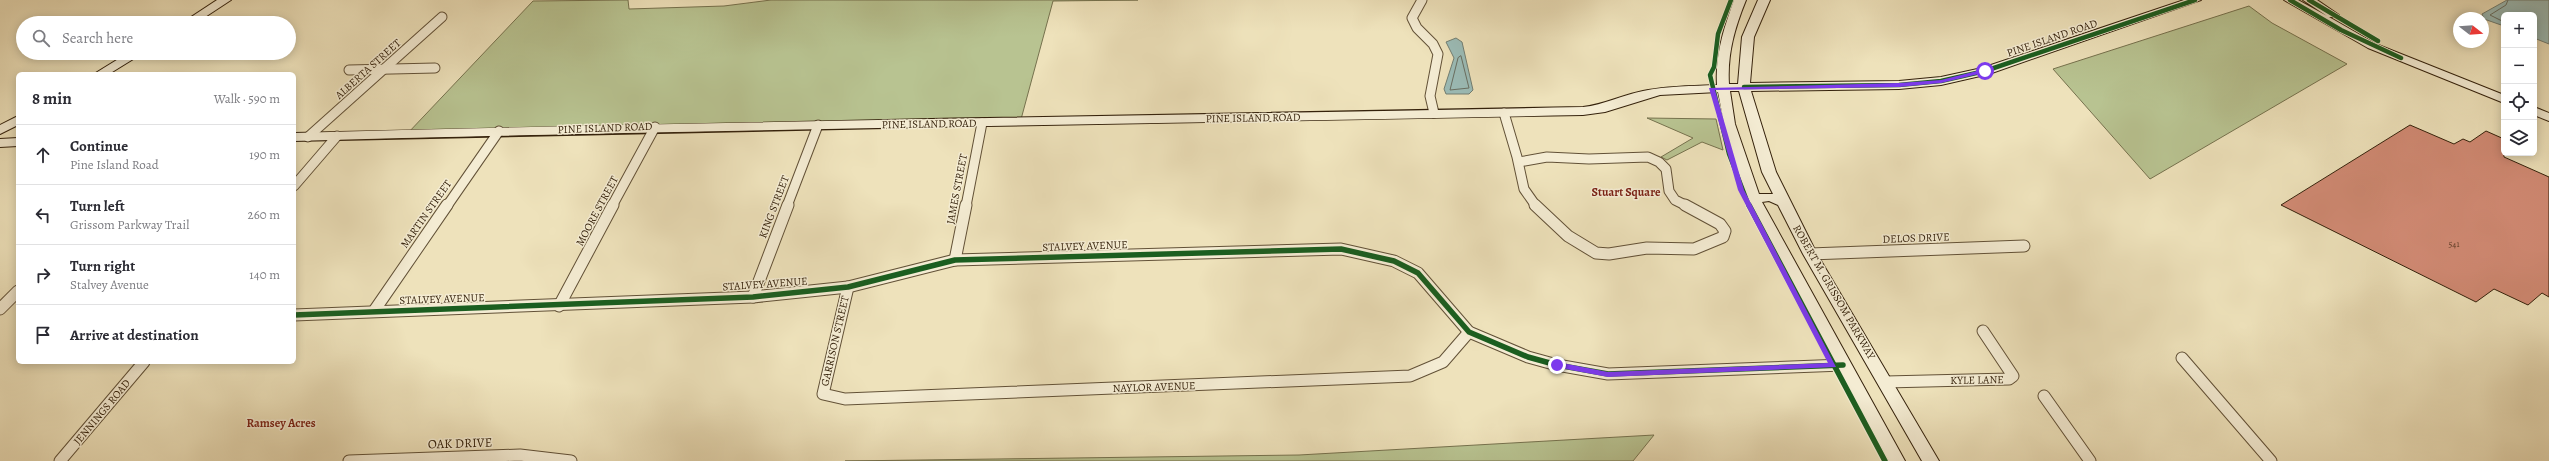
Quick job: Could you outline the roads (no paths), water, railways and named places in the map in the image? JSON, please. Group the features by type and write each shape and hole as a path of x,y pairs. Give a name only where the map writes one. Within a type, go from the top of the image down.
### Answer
{"street":[{"path":"199,16 224,0"},
{"path":"1422,0 1412,18 1415,26 1437,49 1438,54 1430,96 1434,114"},
{"path":"1740,0 1730,22 1724,44 1722,88 1736,154 1754,198 1896,461"},
{"name":"ROBERT M. GRISSOM PARKWAY","path":"1764,0 1748,37 1744,87 1756,133 1770,172 1810,254 1931,461"},
{"name":"PINE ISLAND ROAD","path":"296,137 655,127 982,123 1504,113 1600,109 1641,95 1660,91 1744,87 1899,85 1941,81 1985,71 2196,0"},
{"path":"2290,0 2372,46 2501,98"},
{"path":"2309,0 2372,38 2501,91"},
{"name":"ALBERTA STREET","path":"308,137 442,17"},
{"path":"104,72 125,60"},
{"path":"349,70 435,68"},
{"path":"2537,105 2549,110"},
{"path":"2537,112 2549,117"},
{"path":"1504,113 1519,162 1525,192 1535,206 1584,248 1596,253 1614,254 1654,248 1688,251 1708,246 1723,237 1725,231 1720,224 1675,200 1669,191 1666,169 1659,162 1648,157 1589,159 1547,157 1519,162"},
{"path":"0,130 16,121"},
{"name":"JAMES STREET","path":"955,260 982,123"},
{"name":"KING STREET","path":"753,297 818,125"},
{"name":"MOORE STREET","path":"560,306 655,127"},
{"name":"MARTIN STREET","path":"374,311 499,131"},
{"path":"296,184 337,136"},
{"path":"0,143 16,142"},
{"path":"1754,198 1770,197 1784,202"},
{"name":"DELOS DRIVE","path":"1810,254 2024,246"},
{"name":"STALVEY AVENUE","path":"296,315 374,311 560,306 753,297 848,287 955,260 1341,249 1394,261 1418,273 1469,332 1528,357 1608,374 1843,365"},
{"name":"GARRISON STREET","path":"823,394 848,287"},
{"path":"0,309 16,293"},
{"name":"KYLE LANE","path":"1886,382 2009,379 2013,376 1983,331"},
{"name":"NAYLOR AVENUE","path":"823,394 845,399 1410,376 1443,362 1469,332"},
{"path":"2182,358 2271,461"},
{"name":"JENNINGS ROAD","path":"60,461 142,364"},
{"path":"2044,396 2090,461"},
{"name":"OAK DRIVE","path":"349,461 520,455 571,461"}],"water":[{"path":"2507,0 2549,0 2549,44 2537,39 2537,12 2501,12 2501,25 2489,21 2489,12 2486,12"},
{"path":"1456,38 1462,42 1473,90 1469,94 1446,94 1444,89 1454,58 1446,42"}],"district":[{"name":"Stuart Square","path":"1626,192"},
{"name":"Ramsey Acres","path":"281,423"}]}
